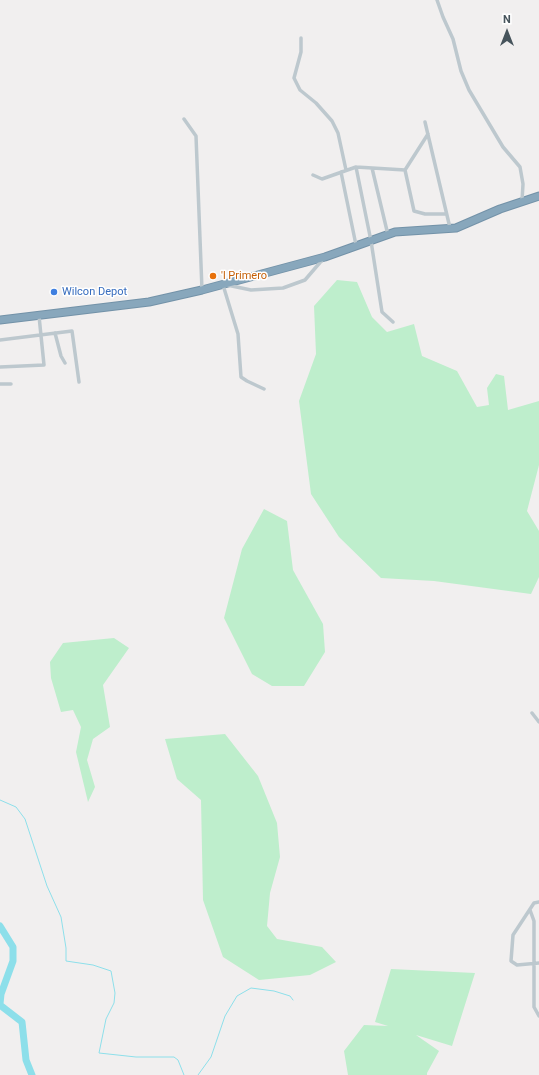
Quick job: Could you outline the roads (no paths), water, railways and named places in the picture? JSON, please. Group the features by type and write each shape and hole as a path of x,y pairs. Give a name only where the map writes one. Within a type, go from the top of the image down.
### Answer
{"highway":[{"path":"0,320 149,302 224,285 325,257 388,234 413,230 456,228 522,201 539,196"}],"street":[{"path":"438,0 443,17 453,39 461,71 469,90 503,147 520,167 523,184 522,201"},
{"path":"301,38 301,52 294,78 300,90 316,103 332,121 338,133 346,170"},
{"path":"184,119 196,136 202,290"},
{"path":"425,122 450,229"},
{"path":"428,134 405,170 414,211 425,214 446,214"},
{"path":"356,167 372,241 382,312 393,322"},
{"path":"313,175 322,179 356,167 405,170"},
{"path":"372,168 388,234"},
{"path":"341,172 357,246"},
{"path":"264,389 246,381 242,377 238,334 224,285 251,290 283,288 305,280 325,257"},
{"path":"0,367 44,365 39,316"},
{"path":"0,340 72,331 79,382"},
{"path":"55,333 61,356 65,363"},
{"path":"0,384 11,384"},
{"path":"532,714 539,722"},
{"path":"539,902 534,903 513,935 511,961 517,965 539,963"},
{"path":"530,910 534,921 534,1007 539,1016"}],"waterway":[{"path":"0,800 16,807 25,819 47,886 61,917 66,948 66,961 93,965 111,971 115,993 114,1003 106,1019 99,1053 136,1057 174,1057 178,1060 184,1075"},
{"path":"0,926 13,947 13,961 1,994 0,1004"},
{"path":"198,1075 211,1057 225,1016 237,996 251,988 274,991 290,996 293,1000"},
{"path":"0,1005 22,1022 26,1060 32,1075"}],"place":[{"name":"'l Primero","path":"213,276"},
{"name":"Wilcon Depot","path":"54,292"}]}
